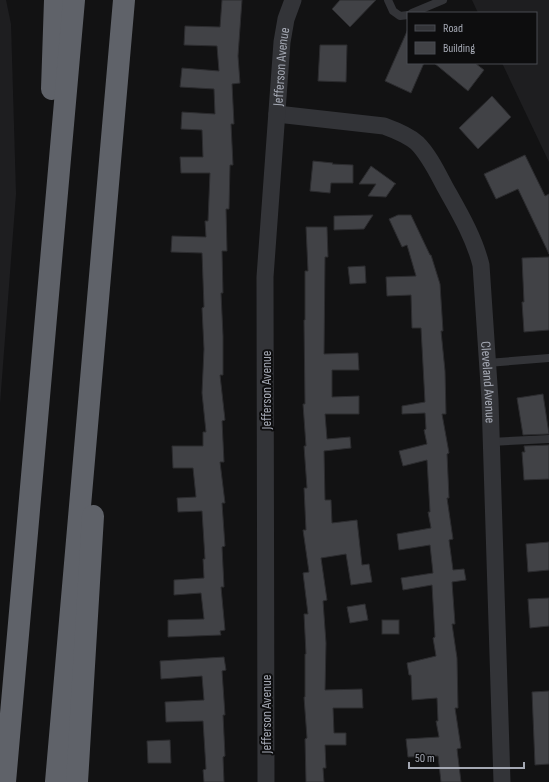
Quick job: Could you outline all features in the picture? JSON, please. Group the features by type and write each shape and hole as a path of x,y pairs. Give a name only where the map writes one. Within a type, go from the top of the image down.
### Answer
{"highway":[{"path":"41,380 38,287 51,101 55,0"},
{"path":"5,782 74,0"},
{"path":"56,782 124,0"},
{"path":"77,782 92,553 102,246"}],"street":[{"name":"Jefferson Avenue","path":"266,782 265,277 278,114 282,42 286,19 293,0"},
{"name":"Cleveland Avenue","path":"278,114 384,126 400,132 416,143 434,166 477,248 481,265 487,363 502,782"}],"lane":[{"path":"388,0 393,11 400,16 407,15"},
{"path":"414,12 443,0"},
{"path":"487,363 549,358"},
{"path":"490,442 549,439"}],"shaded area":[{"path":"0,0 6,0 11,24 16,194 0,404"},
{"path":"472,0 549,0 549,162 502,64 537,64 537,12 478,12"}],"building":[{"path":"222,0 242,0 238,56 240,83 232,84 234,124 231,124 233,165 230,165 229,209 226,209 227,251 222,251 223,293 221,293 223,375 220,375 225,420 222,421 224,462 220,462 225,503 222,503 225,546 222,547 224,587 221,587 225,630 220,631 221,635 168,637 168,620 204,619 201,593 174,595 174,580 204,578 203,559 205,559 202,511 178,512 177,498 196,497 193,468 173,468 172,446 203,446 203,432 206,432 202,393 204,349 202,308 204,307 202,253 171,252 172,236 206,237 205,221 208,221 210,173 181,173 180,157 203,157 202,130 181,129 182,112 215,114 214,89 180,87 182,68 219,71 217,46 184,45 185,26 220,27"},
{"path":"340,0 376,0 350,27 332,9"},
{"path":"407,31 407,64 424,64 411,93 385,81"},
{"path":"320,45 347,45 346,82 318,81"},
{"path":"435,64 476,64 484,70 468,91"},
{"path":"492,96 511,117 478,149 459,128"},
{"path":"525,155 545,196 549,194 549,254 518,189 496,199 484,174"},
{"path":"313,161 353,165 353,183 331,183 330,193 310,191"},
{"path":"371,166 396,184 386,197 368,196 376,184 359,184"},
{"path":"373,215 364,229 334,230 334,216"},
{"path":"398,215 411,215 431,255 440,284 446,414 442,414 449,453 447,454 449,498 447,498 453,539 449,540 453,570 464,569 466,580 452,582 455,624 452,624 457,658 458,708 455,708 461,748 457,749 461,782 441,782 438,756 408,757 406,739 439,737 436,721 438,721 437,698 412,700 411,675 409,675 407,663 436,656 433,638 435,637 432,585 403,590 401,578 433,573 430,545 399,550 397,534 431,528 428,512 430,512 427,460 403,466 399,451 427,444 424,430 426,429 425,413 402,414 402,406 425,402 421,328 412,328 411,295 387,296 386,277 416,276 407,245 402,247 389,219"},
{"path":"306,227 327,227 328,257 325,257 324,354 358,353 359,370 332,370 332,397 359,396 359,414 325,414 327,439 350,437 351,448 324,451 325,500 331,500 332,523 357,520 362,565 369,564 372,582 351,585 346,554 321,558 327,600 323,601 326,643 325,690 362,689 363,708 333,708 334,733 346,733 346,745 325,745 326,768 323,768 324,782 306,782 305,739 307,738 304,697 306,654 304,614 308,614 303,573 309,572 303,530 306,530 304,488 307,488 303,404 305,404 305,271 308,271"},
{"path":"549,257 549,330 524,332 522,258"},
{"path":"365,266 366,283 350,284 348,267"},
{"path":"543,394 549,434 523,435 517,398"},
{"path":"549,445 549,479 524,480 522,452 525,452 524,446"},
{"path":"549,542 549,570 528,572 526,544"},
{"path":"549,598 549,626 530,628 528,599"},
{"path":"365,604 368,620 350,623 347,607"},
{"path":"382,620 399,620 399,634 382,634"},
{"path":"224,657 226,670 222,671 225,715 223,715 225,756 223,757 224,782 204,782 203,770 206,769 203,721 166,722 165,702 204,700 202,676 161,679 160,661"},
{"path":"549,691 549,764 535,765 532,692"},
{"path":"170,740 171,763 148,763 147,741"}]}
